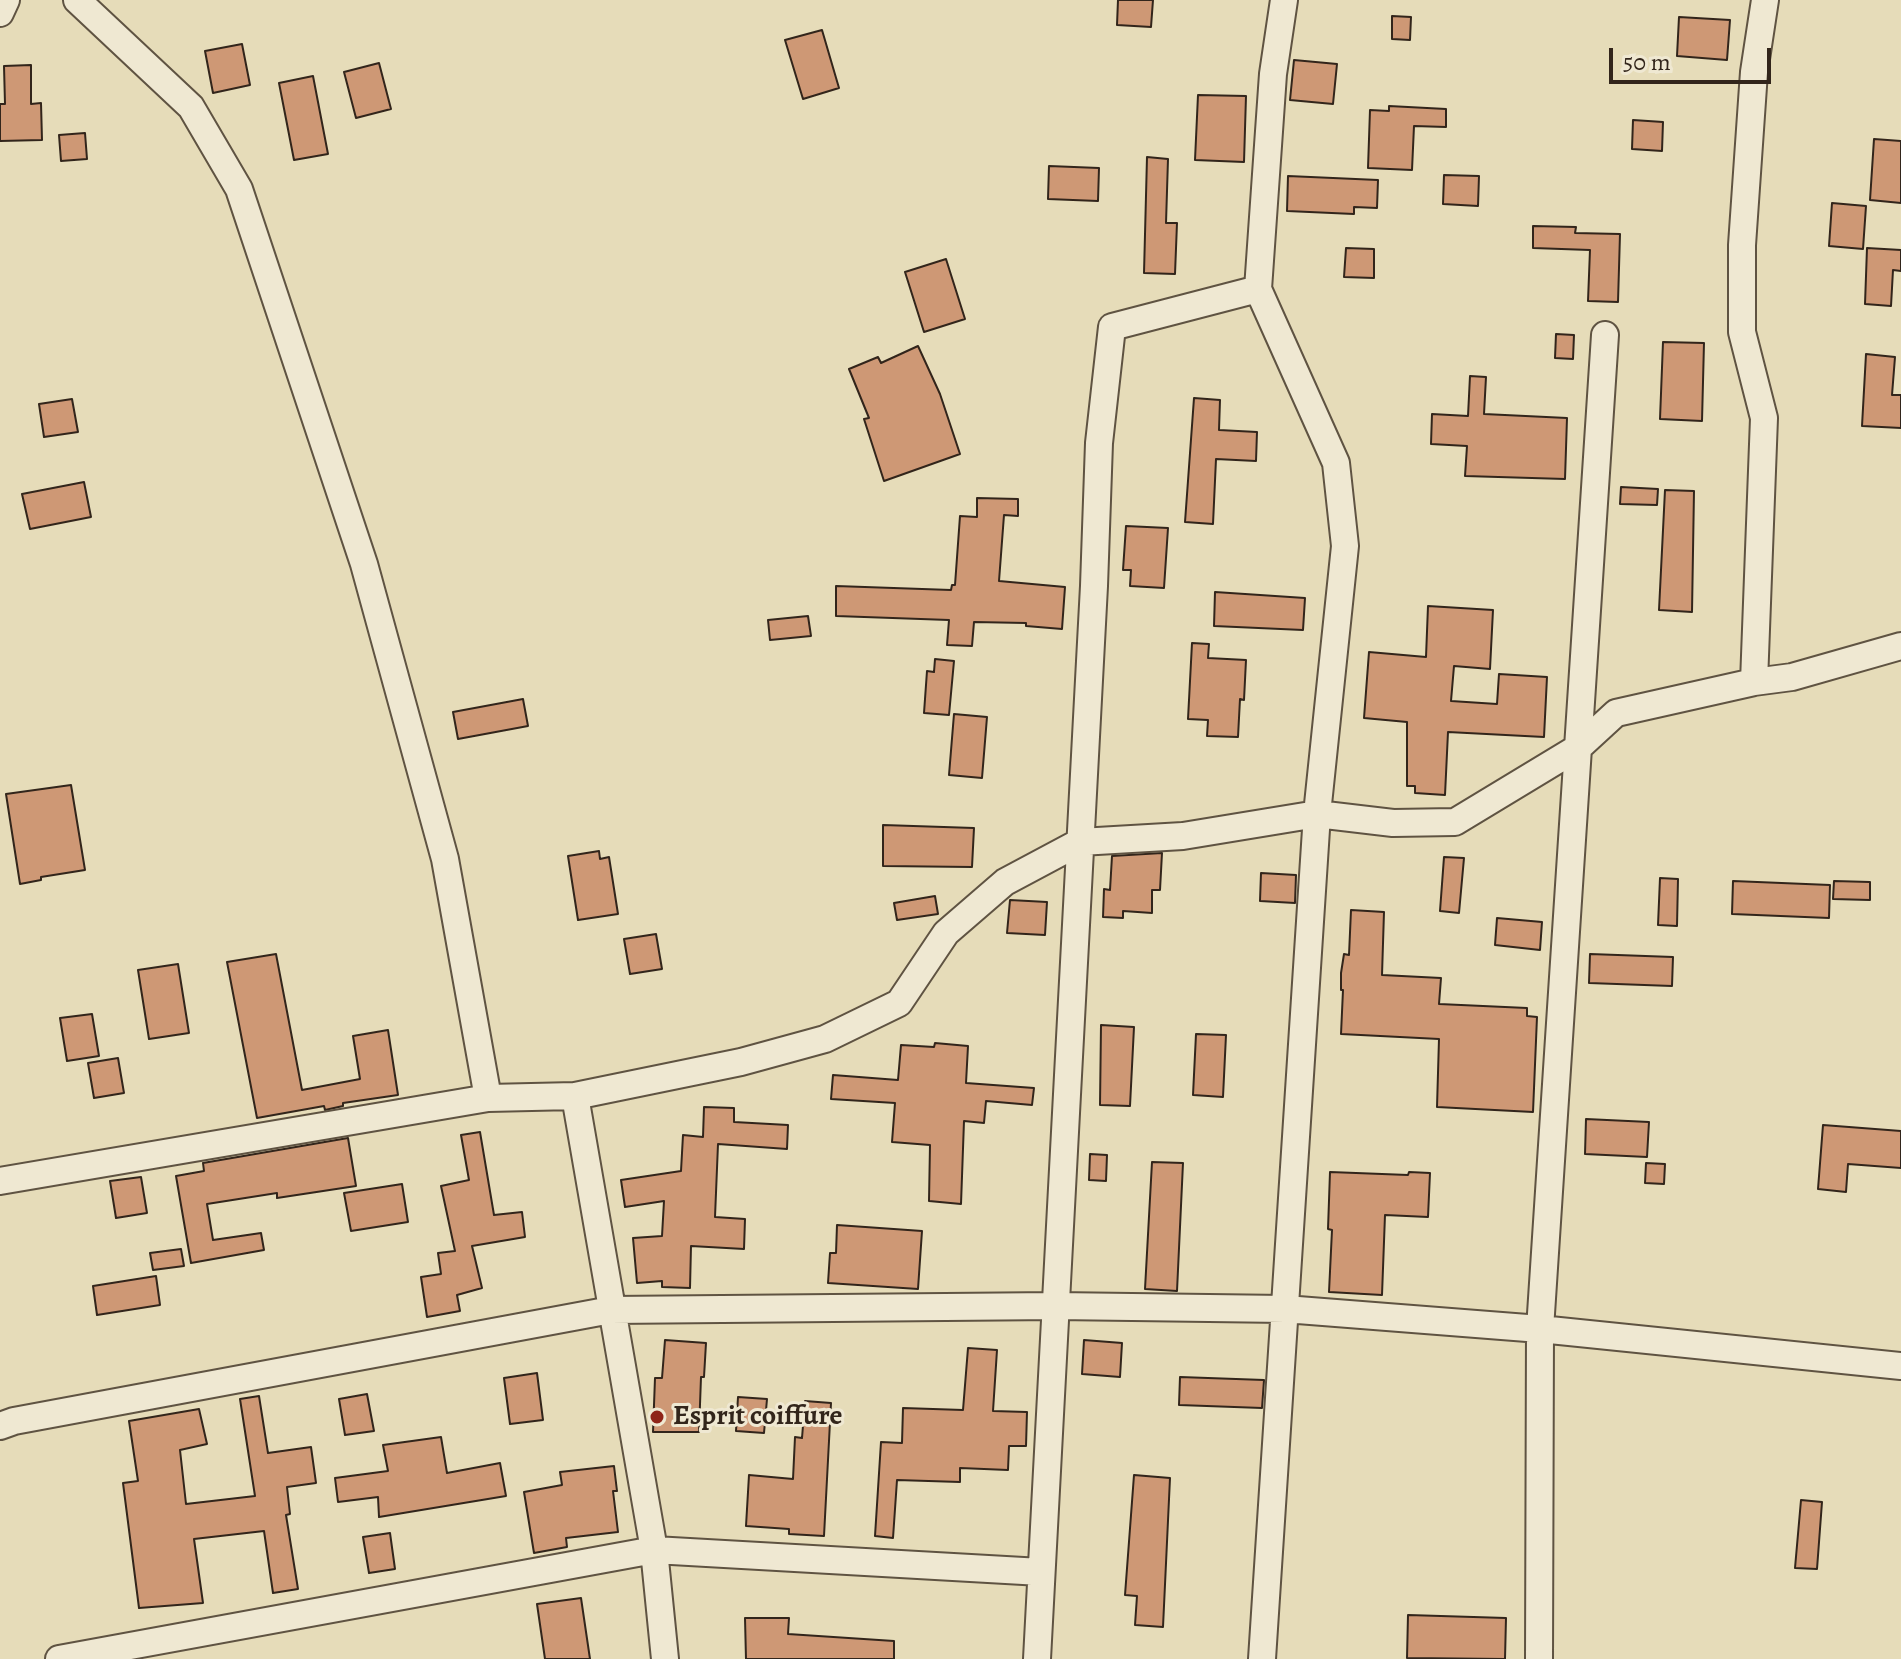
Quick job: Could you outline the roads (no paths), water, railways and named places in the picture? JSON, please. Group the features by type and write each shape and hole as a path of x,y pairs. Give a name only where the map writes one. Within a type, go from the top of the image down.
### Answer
{"street":[{"path":"0,13 6,0"},
{"path":"77,0 191,107 239,189 364,564 445,859 488,1098"},
{"path":"1262,1659 1317,814 1345,546 1336,463 1258,289 1273,74 1284,0"},
{"path":"1754,682 1764,418 1742,332 1742,245 1754,72 1765,0"},
{"path":"1037,1659 1099,443 1112,327 1258,289"},
{"path":"1539,1659 1540,1329 1605,335"},
{"path":"0,1181 488,1098 575,1096 741,1062 825,1039 899,1003 946,933 1005,882 1080,842 1183,836 1317,814 1393,823 1455,822 1579,747 1616,713 1754,682 1792,677 1901,646"},
{"path":"575,1096 654,1550 665,1659"},
{"path":"0,1426 611,1310 1056,1306 1285,1309 1540,1329 1901,1366"},
{"path":"59,1659 105,1654 654,1550 1041,1572"}],"place":[{"name":"Esprit coiffure","path":"657,1417"}]}
